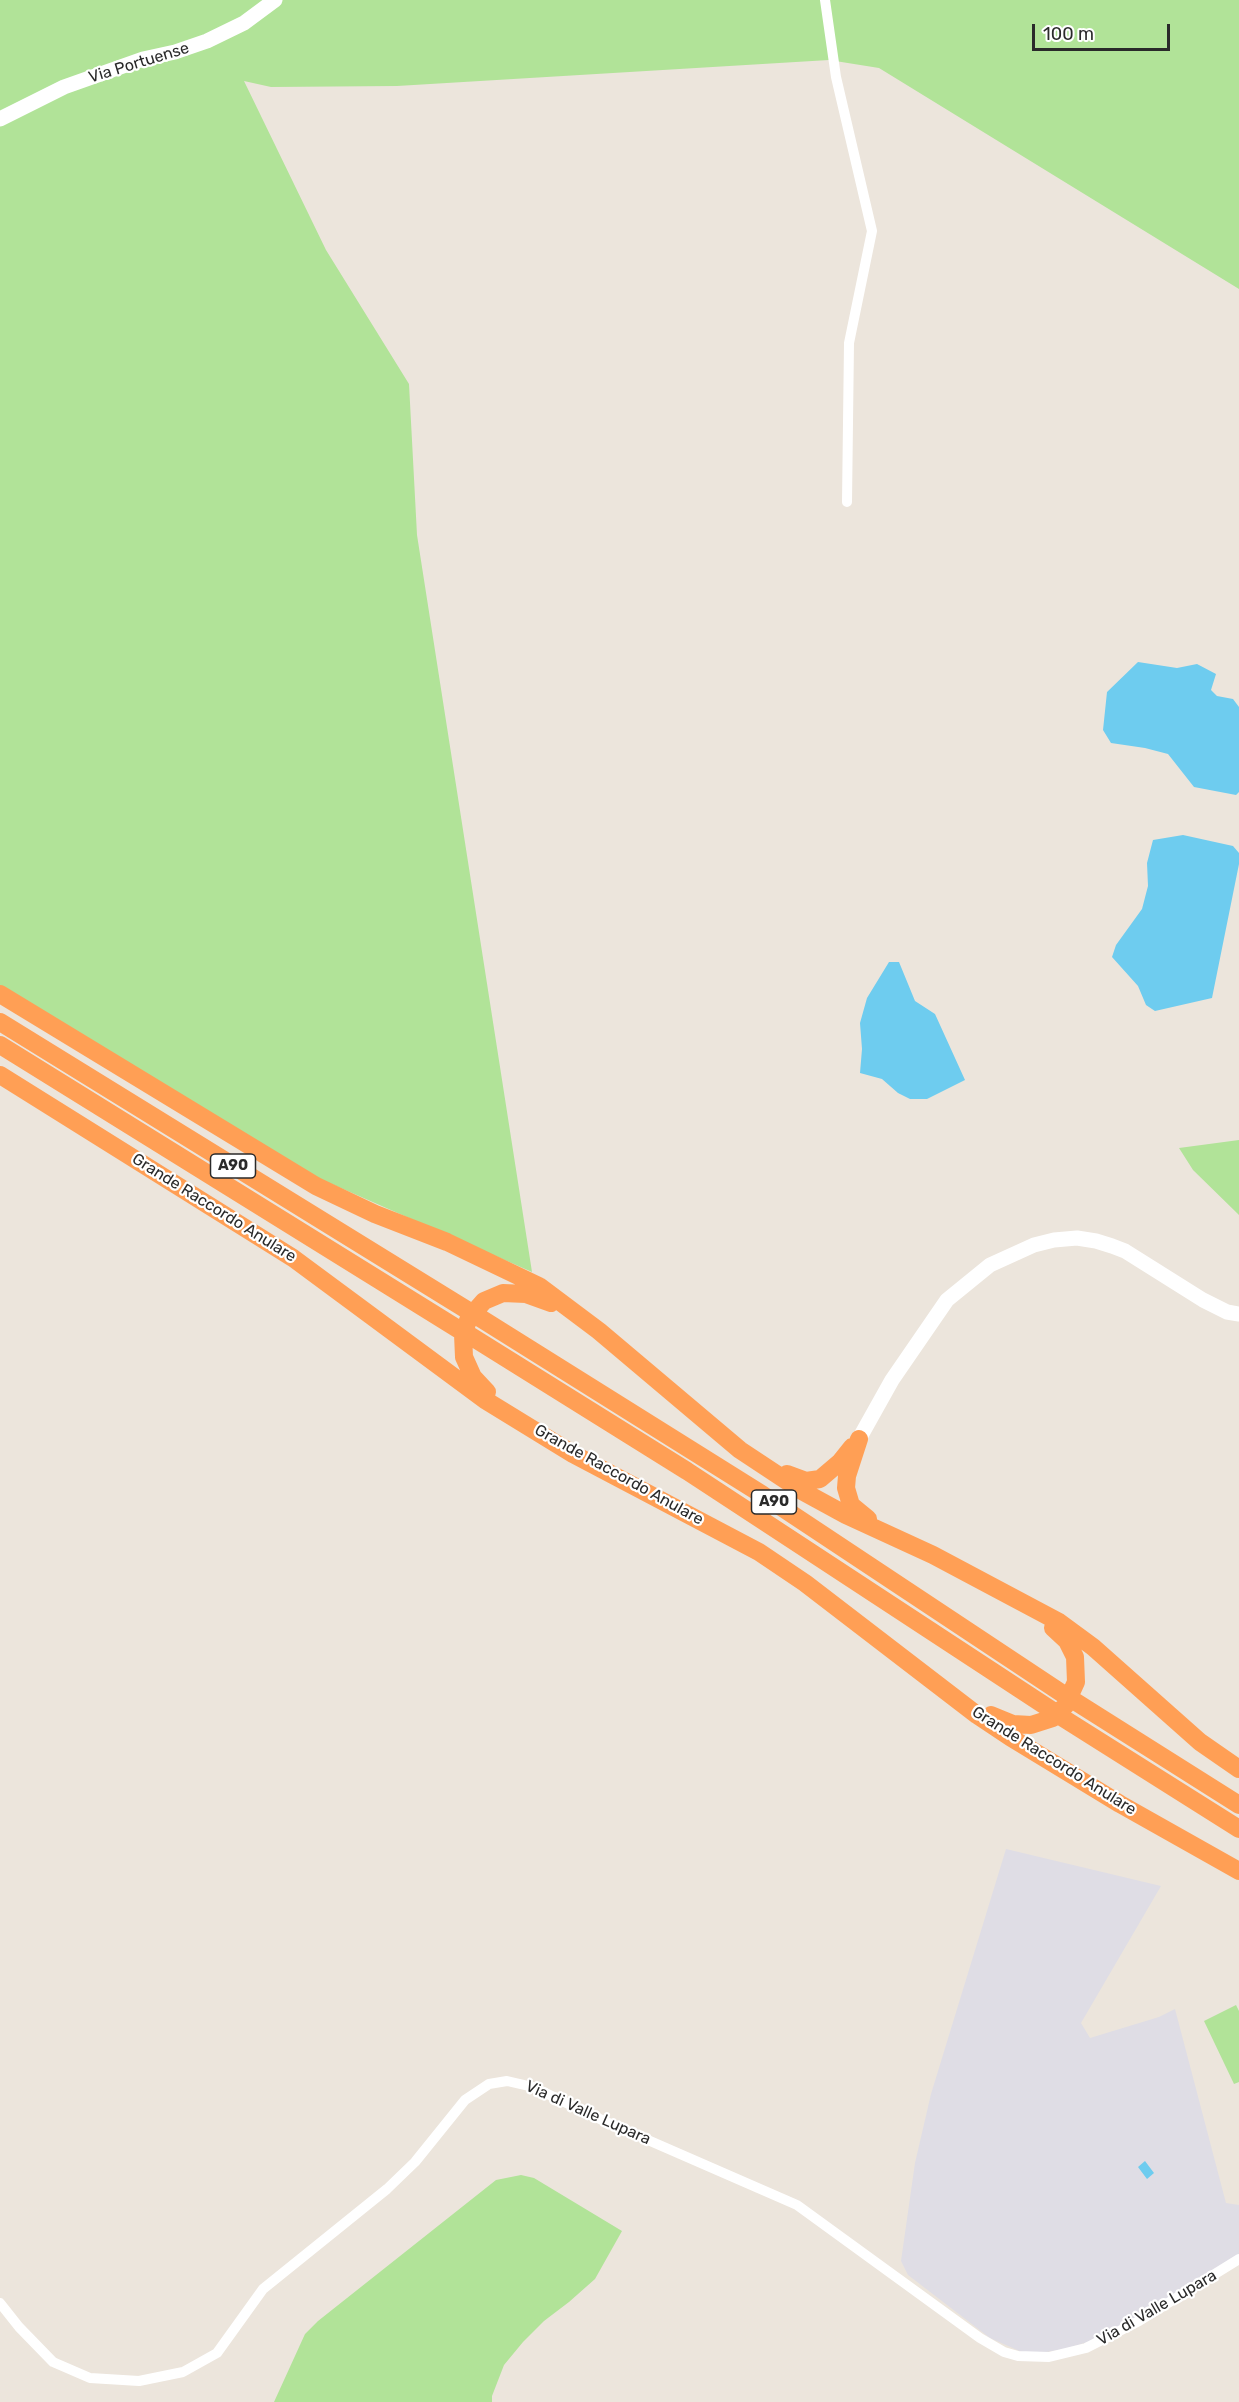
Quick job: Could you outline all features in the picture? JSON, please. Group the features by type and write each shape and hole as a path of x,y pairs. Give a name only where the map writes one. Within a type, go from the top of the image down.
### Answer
{"highway":[{"path":"0,994 316,1186 375,1214 447,1242 517,1274 543,1289 599,1331 740,1450 800,1496 843,1520 1004,1599 1054,1629 1071,1647 1075,1658 1073,1693 1065,1706 1053,1718 1026,1726 1013,1724 955,1697"},
{"name":"A90","path":"0,1022 476,1309 1073,1693 1239,1805"},
{"name":"Grande Raccordo Anulare","path":"0,1045 687,1471 1239,1832"},
{"name":"Grande Raccordo Anulare","path":"0,1076 293,1258 485,1400 573,1454 759,1552 805,1583 977,1715 1120,1804 1239,1871"},
{"path":"538,1432 480,1385 464,1357 462,1341 467,1322 476,1309 503,1293 519,1292 557,1305 599,1331"},
{"path":"740,1450 788,1474 806,1481 813,1481 829,1473 859,1439"},
{"path":"859,1439 846,1483 847,1496 851,1505 870,1521 1030,1605 1068,1628 1093,1647 1200,1742 1239,1769"},
{"path":"740,1450 837,1511 933,1555"}],"street":[{"name":"Via Portuense","path":"0,119 64,87 143,59 175,52 207,41 244,23 275,0"},
{"path":"825,0 836,77 872,231 849,343 847,502"},
{"path":"859,1439 892,1380 947,1300 990,1265 1034,1245 1077,1238 1096,1240 1125,1251 1203,1300 1227,1312 1239,1314"},
{"name":"Via di Valle Lupara","path":"0,2303 19,2327 53,2362 90,2378 139,2381 183,2372 217,2353 263,2289 387,2189 415,2162 465,2100 489,2084 507,2081 533,2086 602,2120 797,2205 980,2338 1004,2352 1018,2356 1033,2358 1063,2355 1086,2348 1139,2321 1239,2259"}],"shaded area":[{"path":"1006,1849 1161,1886 1081,2023 1090,2038 1159,2017 1175,2009 1226,2203 1239,2205 1239,2254 1137,2318 1094,2340 1065,2349 1034,2354 1024,2353 990,2338 908,2275 901,2261 915,2163 931,2094"}],"green space":[{"path":"0,0 1239,0 1239,289 879,68 829,60 397,86 271,87 244,81 326,250 409,384 417,535 532,1272 318,1178 0,986"},
{"path":"1239,1140 1239,1215 1193,1170 1179,1148"},
{"path":"1236,2005 1239,2011 1239,2082 1234,2084 1204,2021"},
{"path":"521,2175 534,2178 622,2231 595,2279 544,2321 504,2365 492,2396 492,2402 274,2402 305,2334 318,2321 496,2180"}],"water":[{"path":"1138,662 1177,668 1197,664 1216,674 1211,690 1217,696 1233,699 1239,707 1239,792 1236,795 1194,787 1168,754 1111,743 1103,730 1107,692"},
{"path":"1183,835 1233,846 1239,853 1239,864 1212,998 1155,1011 1146,1005 1138,986 1112,957 1116,945 1142,909 1148,886 1147,863 1153,840"},
{"path":"889,962 899,962 915,1001 935,1014 965,1080 927,1099 910,1099 898,1093 882,1079 860,1073 862,1049 860,1023 867,998"},
{"path":"1145,2161 1154,2173 1147,2179 1138,2167"}]}
